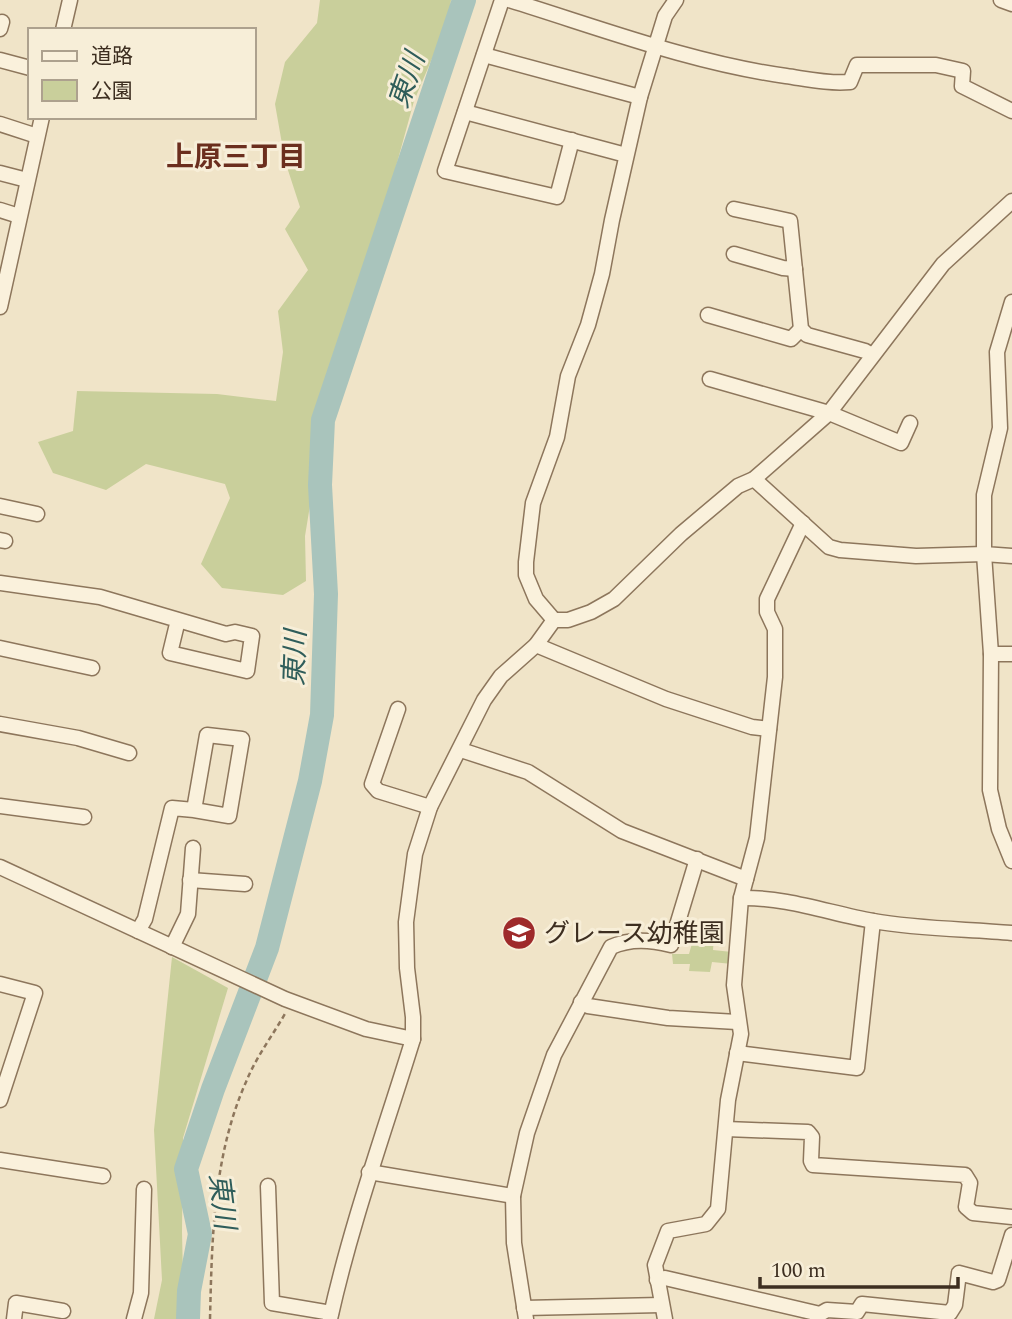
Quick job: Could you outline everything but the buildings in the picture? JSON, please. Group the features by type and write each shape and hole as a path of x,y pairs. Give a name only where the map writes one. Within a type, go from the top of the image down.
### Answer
{"street":[{"path":"63,28 70,0"},
{"path":"502,0 445,171 557,198 572,140"},
{"path":"509,0 736,69 836,83 850,82 857,65 936,65 963,71 962,86 1012,111"},
{"path":"554,620 537,599 526,575 533,503 557,437 568,376 588,325 602,274 640,97 665,16 676,0"},
{"path":"1001,0 1012,4"},
{"path":"484,55 640,97"},
{"path":"0,60 28,67"},
{"path":"465,113 626,155"},
{"path":"0,307 6,247 19,216 41,119"},
{"path":"0,124 37,135"},
{"path":"0,173 27,180"},
{"path":"554,620 568,620 591,612 614,599 681,534 738,486 754,479 829,413 943,264 1012,201"},
{"path":"734,209 790,221 800,329 807,335 872,355"},
{"path":"0,210 19,216"},
{"path":"734,254 783,268 795,268"},
{"path":"1012,302 997,352 1000,428 985,495 984,554 991,654 990,790 1006,827 1012,861"},
{"path":"708,315 791,339 800,329"},
{"path":"710,379 829,413 901,443 910,423"},
{"path":"754,479 829,547 916,556 1012,556"},
{"path":"0,506 37,514"},
{"path":"697,859 671,945 650,940 621,942 611,947 554,1055 527,1133 513,1196 514,1243 525,1313 663,1312 655,1265 668,1231 706,1224 718,1209 728,1100 741,1034 737,1022 734,985 741,898 757,838 775,677 775,629 767,612 767,599 803,523"},
{"path":"0,583 100,597 226,634 235,632 252,636 247,671 170,653 178,620"},
{"path":"268,1186 272,1303 330,1316 369,1172 412,1039 413,1017 407,968 406,922 415,854 430,807 484,700 501,676 536,645 554,620"},
{"path":"536,645 666,699 752,727 769,729"},
{"path":"0,648 92,668"},
{"path":"991,654 1012,654"},
{"path":"398,709 372,784 378,791 430,807"},
{"path":"0,724 78,738 129,753"},
{"path":"138,931 145,919 172,807 229,816 242,739 207,735 194,810"},
{"path":"461,750 528,772 622,831 746,879"},
{"path":"0,806 84,817"},
{"path":"172,947 188,915 193,848"},
{"path":"0,867 289,1000 366,1029 412,1039"},
{"path":"190,880 245,884"},
{"path":"741,898 822,908 873,921 1012,933"},
{"path":"737,1053 857,1068 873,921"},
{"path":"0,1098 35,993 1,986"},
{"path":"581,1002 588,1006 668,1018 737,1022"},
{"path":"726,1129 808,1132 812,1137 813,1165 965,1175 970,1183 966,1207 973,1213 1012,1217"},
{"path":"0,1160 103,1176"},
{"path":"369,1172 513,1196"},
{"path":"134,1319 141,1293 144,1189"},
{"path":"657,1280 665,1278 820,1314 827,1310 857,1312 862,1304 950,1312 955,1304 959,1273 993,1282 998,1280 1012,1236"},
{"path":"14,1319 16,1303 63,1311"}],"path":[{"path":"211,1319 212,1247 222,1158 245,1083 289,1000"}],"green space":[{"path":"320,0 451,0 448,21 414,101 389,192 331,377 305,536 306,581 283,595 222,588 201,564 230,498 225,484 146,464 106,490 53,473 38,442 73,431 77,391 217,394 276,401 283,352 278,311 308,270 285,229 300,207 285,161 275,104 285,62 317,23"},
{"path":"699,919 715,924 713,950 732,952 732,964 712,962 710,972 689,971 690,964 673,964 672,954 689,954"},
{"path":"172,957 228,988 183,1138 184,1319 154,1319 162,1280 154,1130"}],"waterway":[{"name":"東川","path":"188,1319 189,1291 200,1234 186,1169 213,1089 267,948 310,781 322,715 326,594 320,485 323,420 464,0"}],"place":[{"name":"グレース幼稚園","path":"519,933"}],"district":[{"name":"上原三丁目","path":"236,156"}]}
